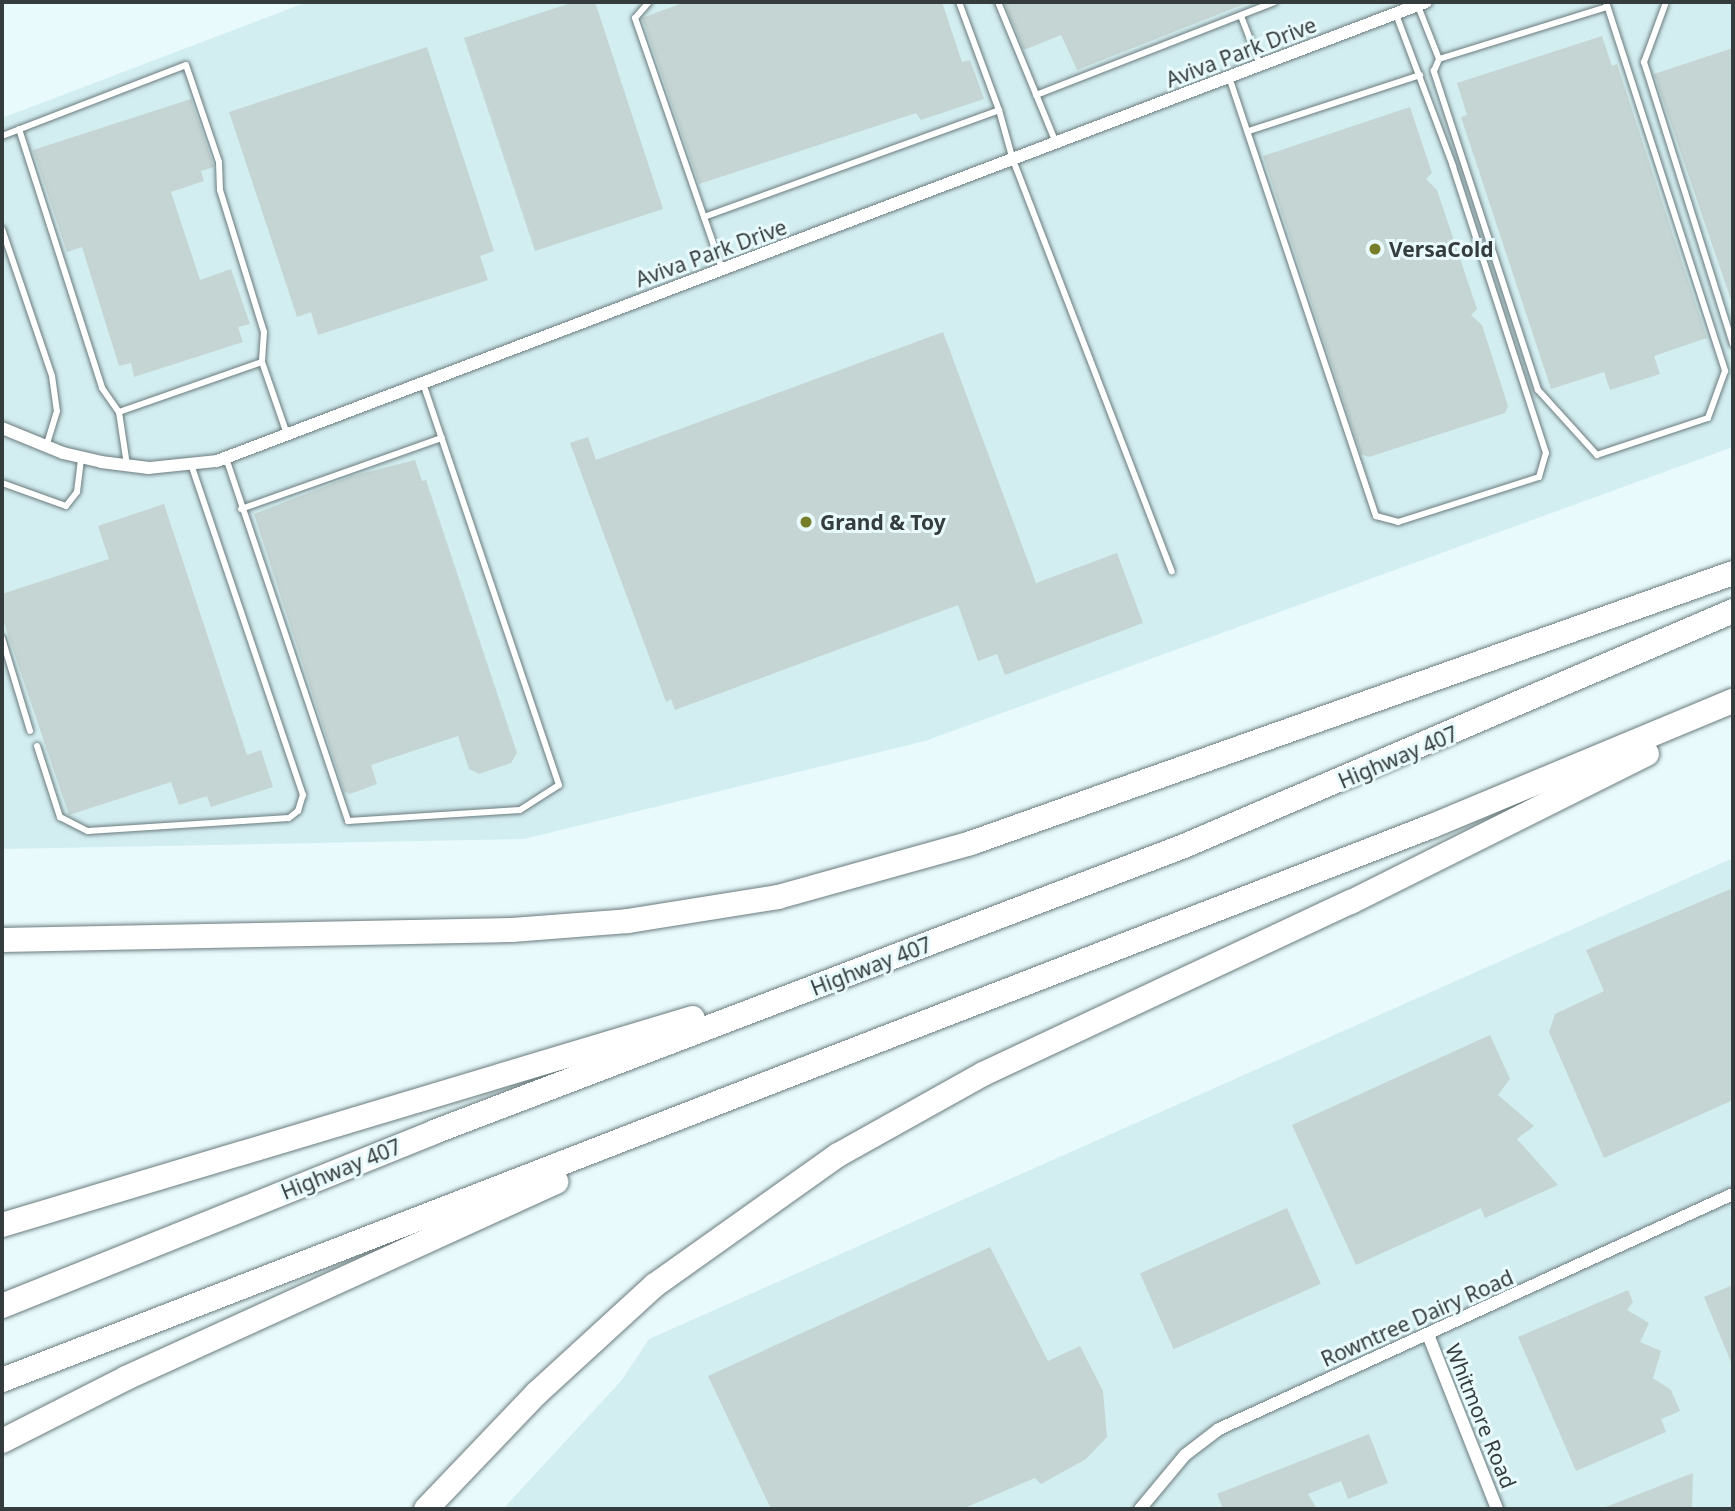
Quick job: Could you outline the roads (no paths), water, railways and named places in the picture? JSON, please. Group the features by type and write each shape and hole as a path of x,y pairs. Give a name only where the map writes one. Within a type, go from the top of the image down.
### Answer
{"highway":[{"path":"2,940 512,930 628,921 778,897 971,843 1733,573"},
{"name":"Highway 407","path":"2,1306 435,1132 901,955 1360,774 1733,611"},
{"path":"2,1380 1432,826 1733,701"},
{"path":"426,1509 537,1393 655,1285 838,1154 983,1074 1351,902 1733,711"},
{"path":"2,1225 901,955"},
{"path":"2,1441 126,1378 781,1080"}],"street":[{"name":"Aviva Park Drive","path":"2,428 81,457 127,465 191,465 226,458 288,436 422,381 722,270 1422,3"},
{"name":"Rowntree Dairy Road","path":"1140,1509 1185,1455 1219,1429 1429,1337 1733,1194"},
{"name":"Whitmore Road","path":"1429,1337 1497,1509"}],"lane":[{"path":"649,2 635,18 722,270"},
{"path":"959,2 999,110 1013,160 1172,571"},
{"path":"998,2 1056,143"},
{"path":"1036,95 1275,2"},
{"path":"1673,2 1664,3 1644,62 1733,344"},
{"path":"1422,3 1439,60 1434,71 1538,390 1597,455 1708,418 1725,371 1606,4 1439,60"},
{"path":"1229,77 1376,516 1398,522 1539,477 1546,453 1420,75 1396,13"},
{"path":"1241,16 1260,65"},
{"path":"2,136 186,65 219,162 220,190 264,332 262,362 288,436"},
{"path":"1249,131 1420,75"},
{"path":"704,216 999,110"},
{"path":"19,129 102,387 119,412 127,465"},
{"path":"2,229 52,376 57,411 46,446"},
{"path":"119,412 262,362"},
{"path":"226,458 348,821 520,810 559,785 422,381"},
{"path":"241,509 442,438"},
{"path":"2,483 66,506 77,492 81,457"},
{"path":"37,746 60,817 88,831 289,818 298,811 303,795 191,465"},
{"path":"2,638 30,731"}],"place":[{"name":"VersaCold","path":"1375,249"},
{"name":"Grand & Toy","path":"806,522"}]}
